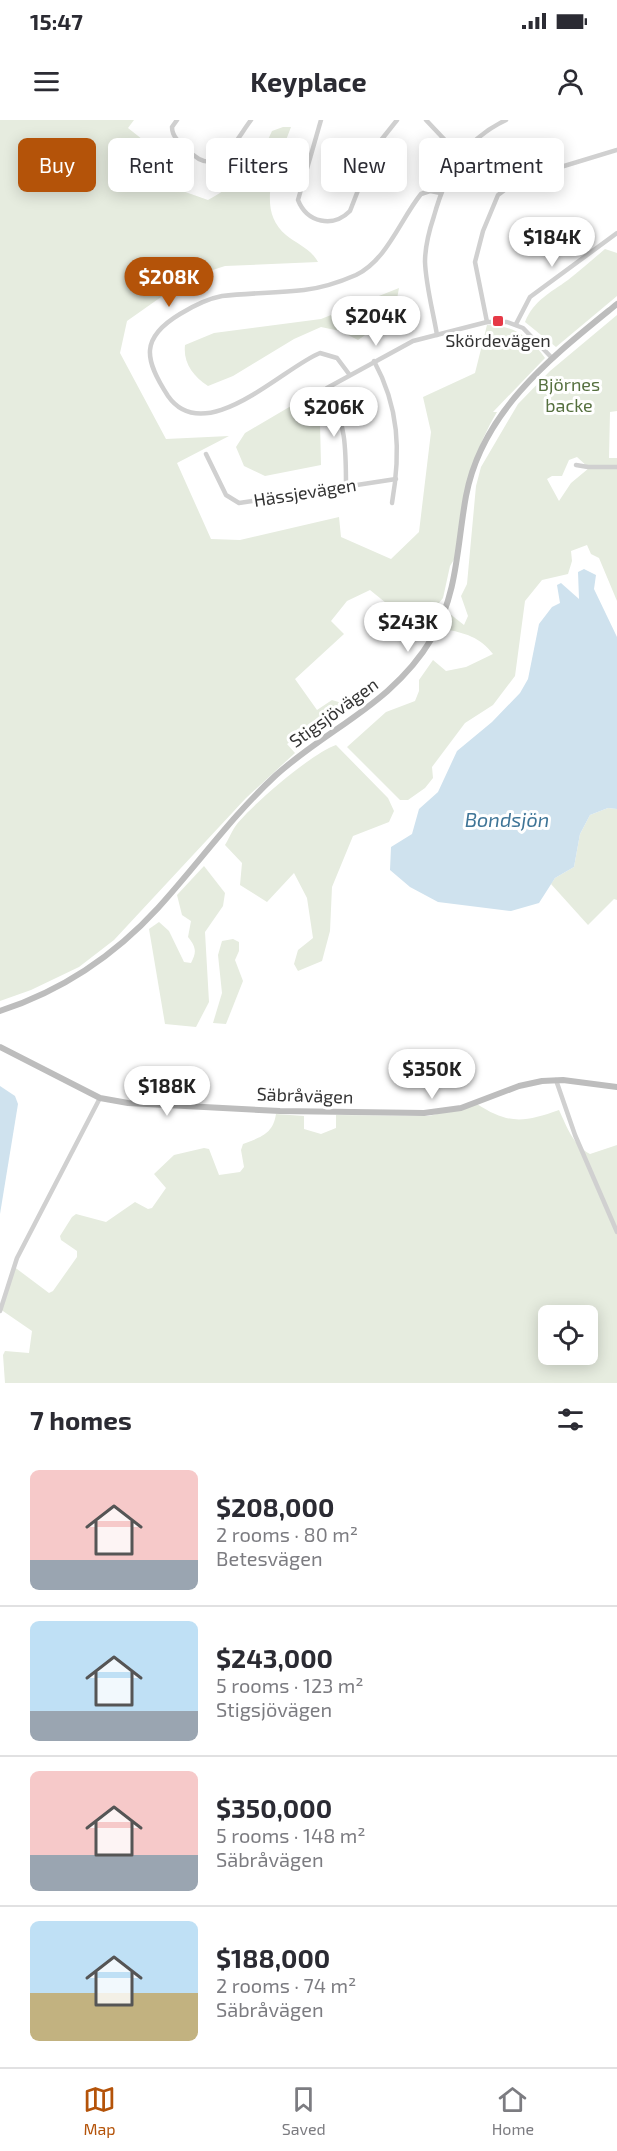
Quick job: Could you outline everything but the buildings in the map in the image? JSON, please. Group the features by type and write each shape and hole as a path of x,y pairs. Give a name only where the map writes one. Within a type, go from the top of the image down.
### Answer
{"main road":[{"name":"Stigsjövägen","path":"0,1011 62,984 115,948 159,907 261,789 297,758 376,704 404,677 434,635 448,604 458,563 466,497 480,452 507,406 552,358 617,304"},
{"name":"Säbråvägen","path":"0,1047 100,1098 128,1103 280,1111 424,1113 461,1108 519,1086 556,1080 617,1087"}],"street":[{"path":"177,120 172,133 197,160 212,163 222,158 251,120"},
{"path":"321,120 298,200 303,211 323,221 344,217 355,201 374,149 397,120"},
{"path":"426,120 443,138"},
{"path":"479,138 506,120"},
{"path":"487,322 475,262 483,231 498,195 518,180 617,150"},
{"path":"349,374 337,358 320,353 240,402 210,412 192,412 177,405 167,394 151,364 149,346 160,327 206,301 220,297 304,290 356,275 381,254 421,194 430,191 441,193 428,235 425,258 437,335"},
{"path":"516,324 530,297 617,232"},
{"path":"346,486 345,430 338,409 327,388 349,374 412,341 498,321 516,324 531,334 552,358"},
{"path":"374,361 394,409 398,440 392,502"},
{"name":"Hässjevägen","path":"206,454 226,495 239,503 396,479"},
{"path":"576,465 617,467"},
{"path":"556,1080 574,1135 617,1232"},
{"path":"0,1311 17,1258 100,1098"}],"green space":[{"path":"0,120 134,120 128,128 141,138 108,138 108,192 185,192 208,200 221,192 271,192 271,211 276,224 286,235 308,250 318,262 225,266 188,278 127,321 120,353 166,439 229,436 177,463 211,539 240,540 339,517 341,537 391,559 419,532 431,432 423,397 475,373 487,325 513,330 527,338 545,358 493,412 497,412 480,447 469,483 455,558 450,566 443,598 418,629 370,590 347,601 331,621 344,634 295,679 317,710 332,700 345,704 287,744 295,753 246,798 114,940 79,967 31,990 0,1001"},
{"path":"291,127 287,138 268,138 272,131"},
{"path":"605,249 617,253 617,296 556,347 525,322 529,314 543,298"},
{"path":"399,288 394,315 358,340 340,331 321,327 294,339 233,376 208,386 198,378 187,363 185,345 214,333 321,319"},
{"name":"Björnes backe","path":"617,315 617,411 610,412 609,458 617,458 617,601 599,558 591,554 587,545 571,551 572,561 568,574 542,580 525,601 515,676 493,705 465,723 432,767 433,778 425,788 408,800 400,800 347,747 386,712 415,701 419,691 419,680 433,660 446,671 466,667 493,654 483,643 472,637 444,629 450,614 464,625 468,616 461,596 467,584 476,486 481,467 518,404 550,371","holes":["577,457 589,468 571,483 559,501 547,479 552,476 562,476 569,460"]},
{"path":"325,386 304,403 320,422 321,465 265,476 244,466 236,447 245,433"},
{"path":"336,745 388,798 394,811 389,822 353,836 332,887 330,931 322,961 298,971 294,964 298,950 313,938 307,898 294,873 267,902 240,885 242,863 225,845 237,824 269,792 298,768"},
{"path":"608,808 617,809 617,900 614,899 588,925 551,884 555,878 574,867 580,834 590,815"},
{"path":"204,866 225,893 223,906 205,932 209,1002 196,1027 165,1024 149,929 159,922 169,931 184,962 191,963 195,953 188,937 191,921 182,915 177,895"},
{"path":"233,939 239,942 239,951 235,960 243,981 226,1024 213,1023 222,993 218,955 222,941"},
{"path":"477,1104 488,1111 508,1118 527,1119 559,1110 575,1141 590,1154 617,1145 617,1383 5,1383 3,1355 5,1351 29,1353 32,1331 0,1309 13,1266 49,1293 53,1291 77,1257 77,1251 61,1240 60,1236 72,1217 76,1214 106,1222 135,1202 148,1209 152,1208 166,1188 154,1174 174,1155 204,1148 209,1149 219,1175 240,1172 244,1167 241,1150 243,1144 265,1134 272,1126 276,1114 304,1116 304,1129 321,1134 336,1128 336,1115 429,1116"}],"water":[{"name":"Bondsjön","path":"584,569 596,575 594,589 617,637 617,809 608,808 590,815 580,834 574,867 555,878 539,903 511,911 438,902 410,887 390,870 391,847 412,834 419,809 438,792 457,751 492,722 520,693 528,679 539,624 552,607 560,603 557,585 561,583 579,599 578,572"},
{"path":"0,1086 15,1096 18,1104 0,1214"}],"place":[{"name":"Skördevägen","path":"498,321"}]}
